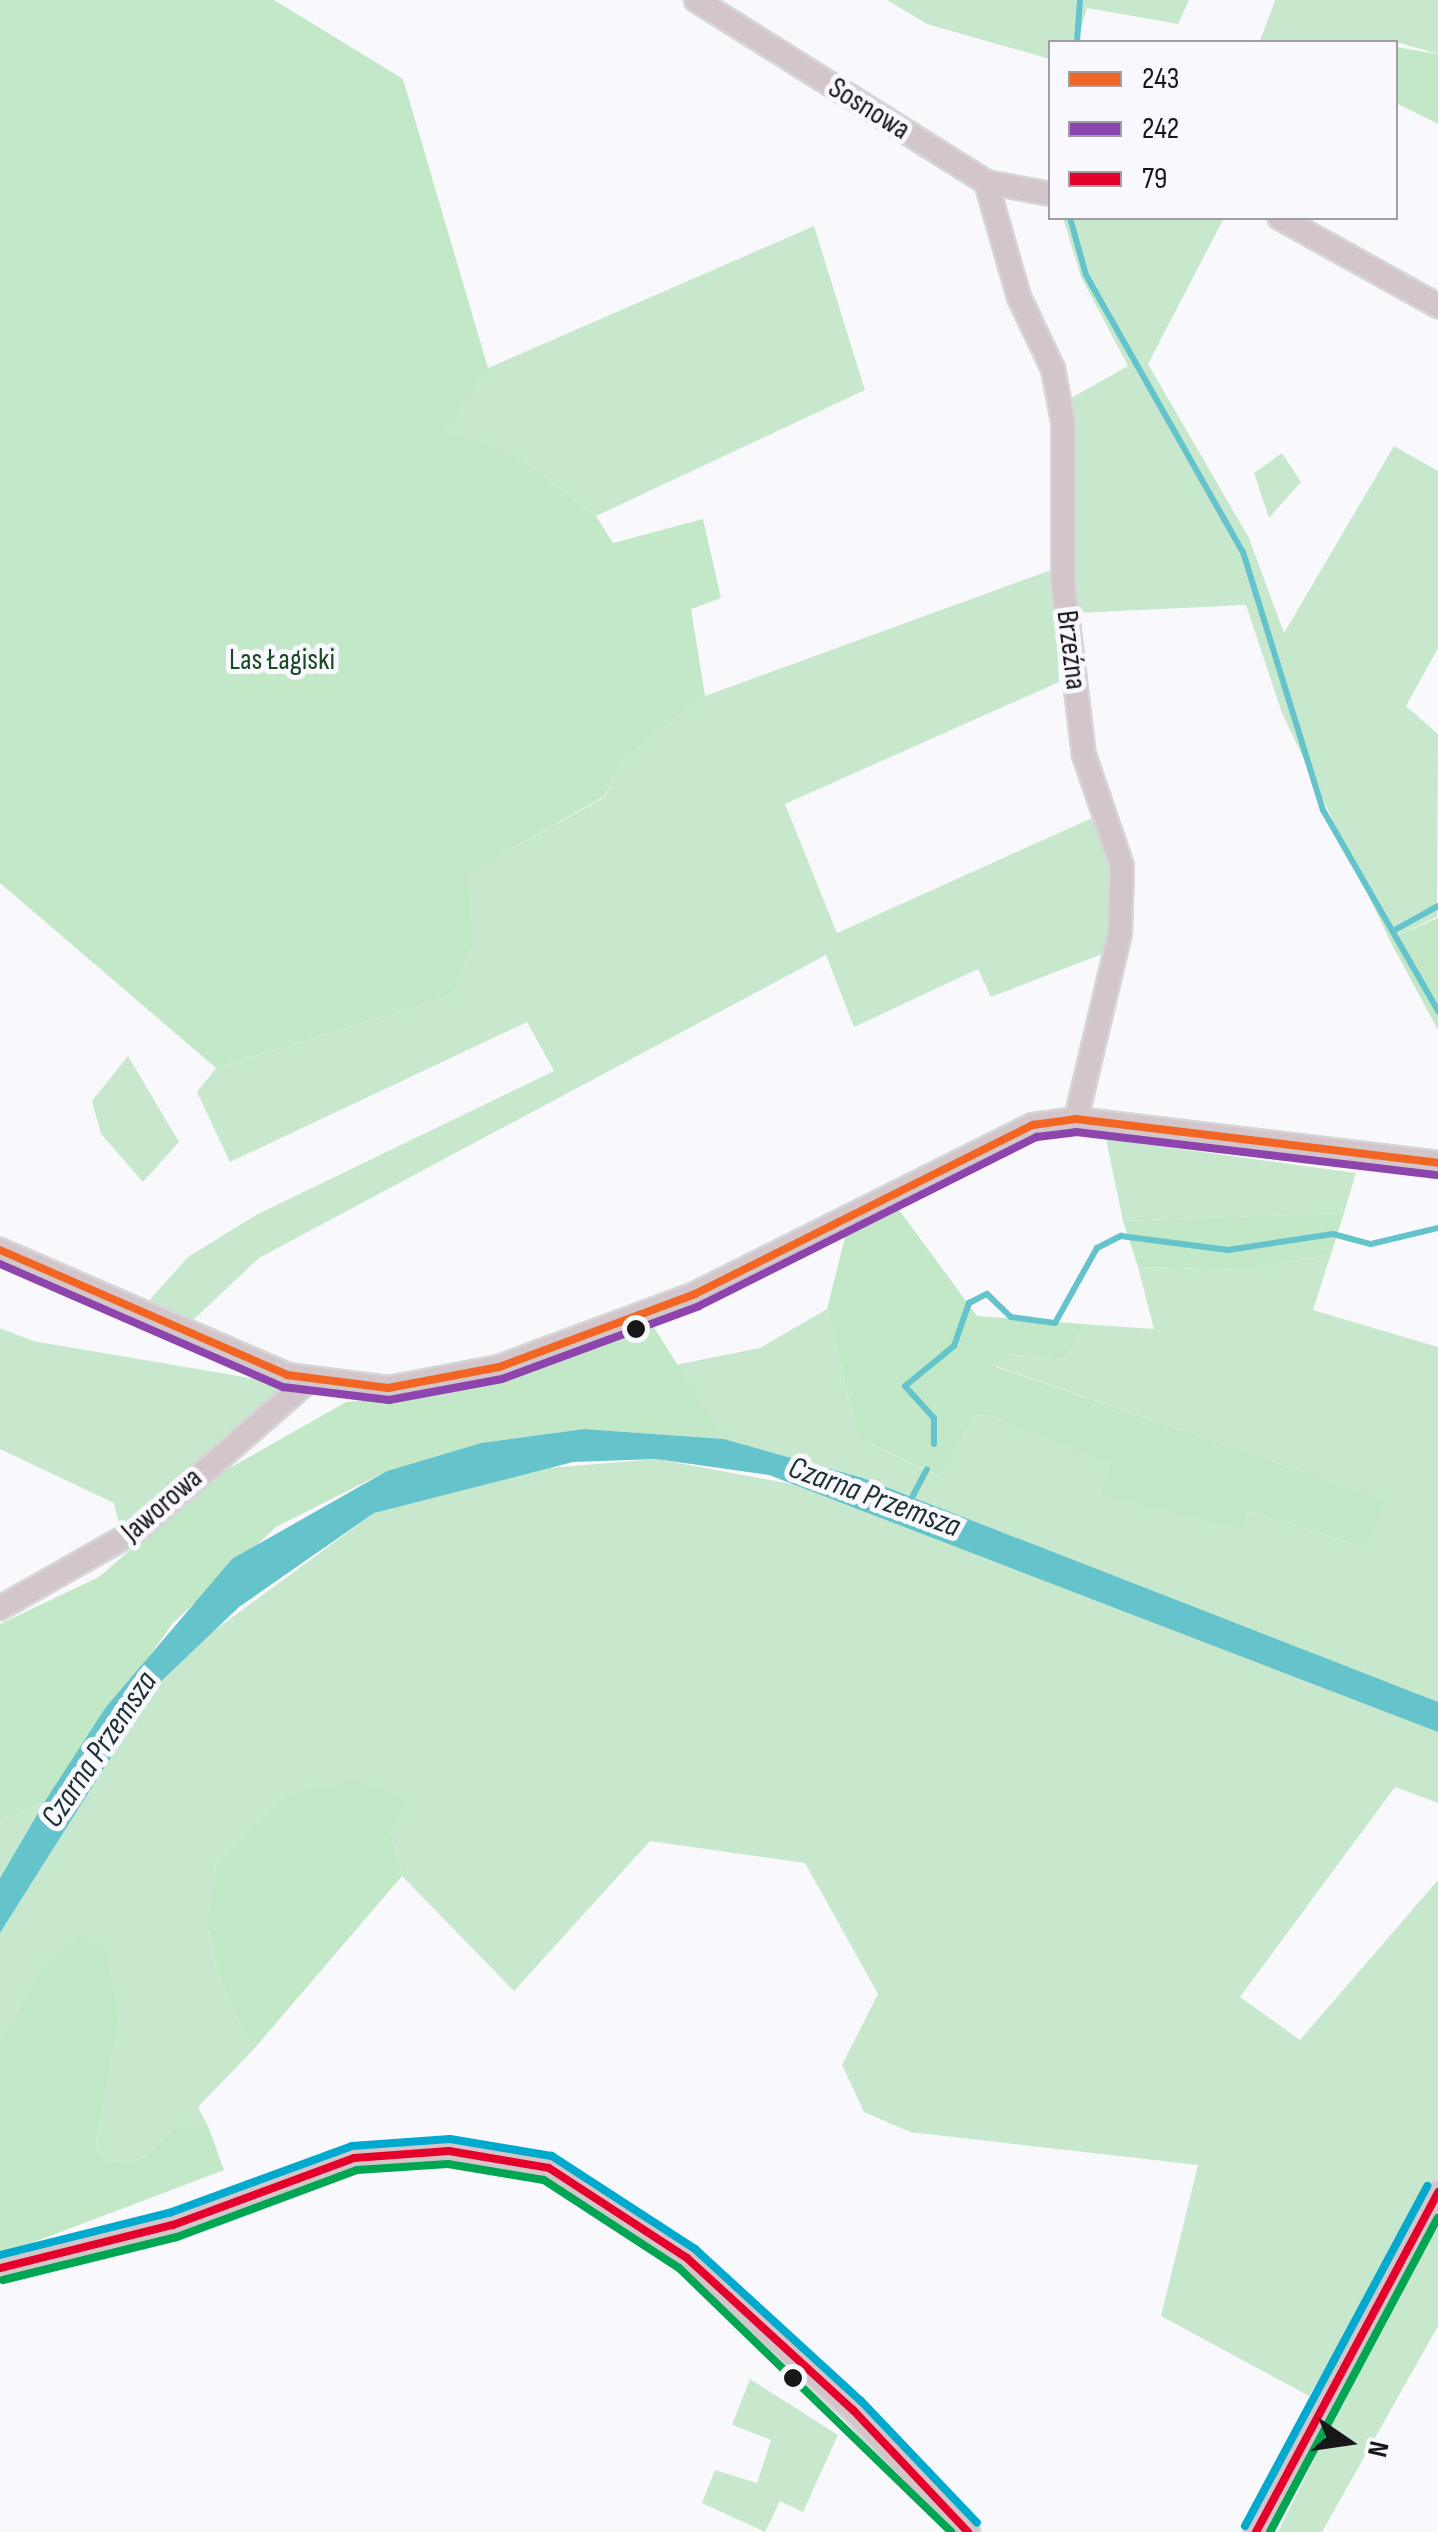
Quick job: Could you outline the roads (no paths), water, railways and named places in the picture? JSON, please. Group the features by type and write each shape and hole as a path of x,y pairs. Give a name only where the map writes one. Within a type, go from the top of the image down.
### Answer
{"street":[{"name":"Sosnowa","path":"696,0 986,182 1048,194"},
{"name":"Brzeźna","path":"986,182 1019,297 1053,369 1062,422 1062,582 1084,755 1122,866 1120,933 1076,1119"},
{"path":"1284,220 1438,306"},
{"path":"0,1250 308,1381 419,1385 528,1357 695,1294 1003,1137 1076,1119 1438,1163"},
{"name":"Jaworowa","path":"0,1608 138,1529 308,1381"},
{"path":"0,2268 174,2225 354,2158 449,2150 549,2168 687,2258 853,2410 968,2532"},
{"path":"1256,2532 1438,2192"}],"water":[{"name":"Czarna Przemsza","path":"584,1429 724,1439 863,1478 1438,1702 1438,1732 769,1475 656,1459 573,1462 374,1513 239,1607 156,1686 0,1933 0,1878 45,1801 106,1707 232,1559 387,1471 481,1443"}],"waterway":[{"path":"1077,40 1080,0"},
{"path":"1071,220 1086,275 1243,552 1323,810 1438,1011"},
{"path":"1393,931 1438,906"},
{"path":"934,1444 934,1418 905,1386 954,1346 969,1303 987,1294 1011,1317 1055,1323 1097,1248 1121,1236 1228,1250 1333,1234 1371,1244 1438,1228"},
{"name":"Czarna Przemsza","path":"909,1503 927,1469"}],"park label":[{"name":"Las Łagiski","path":"282,660"}]}
